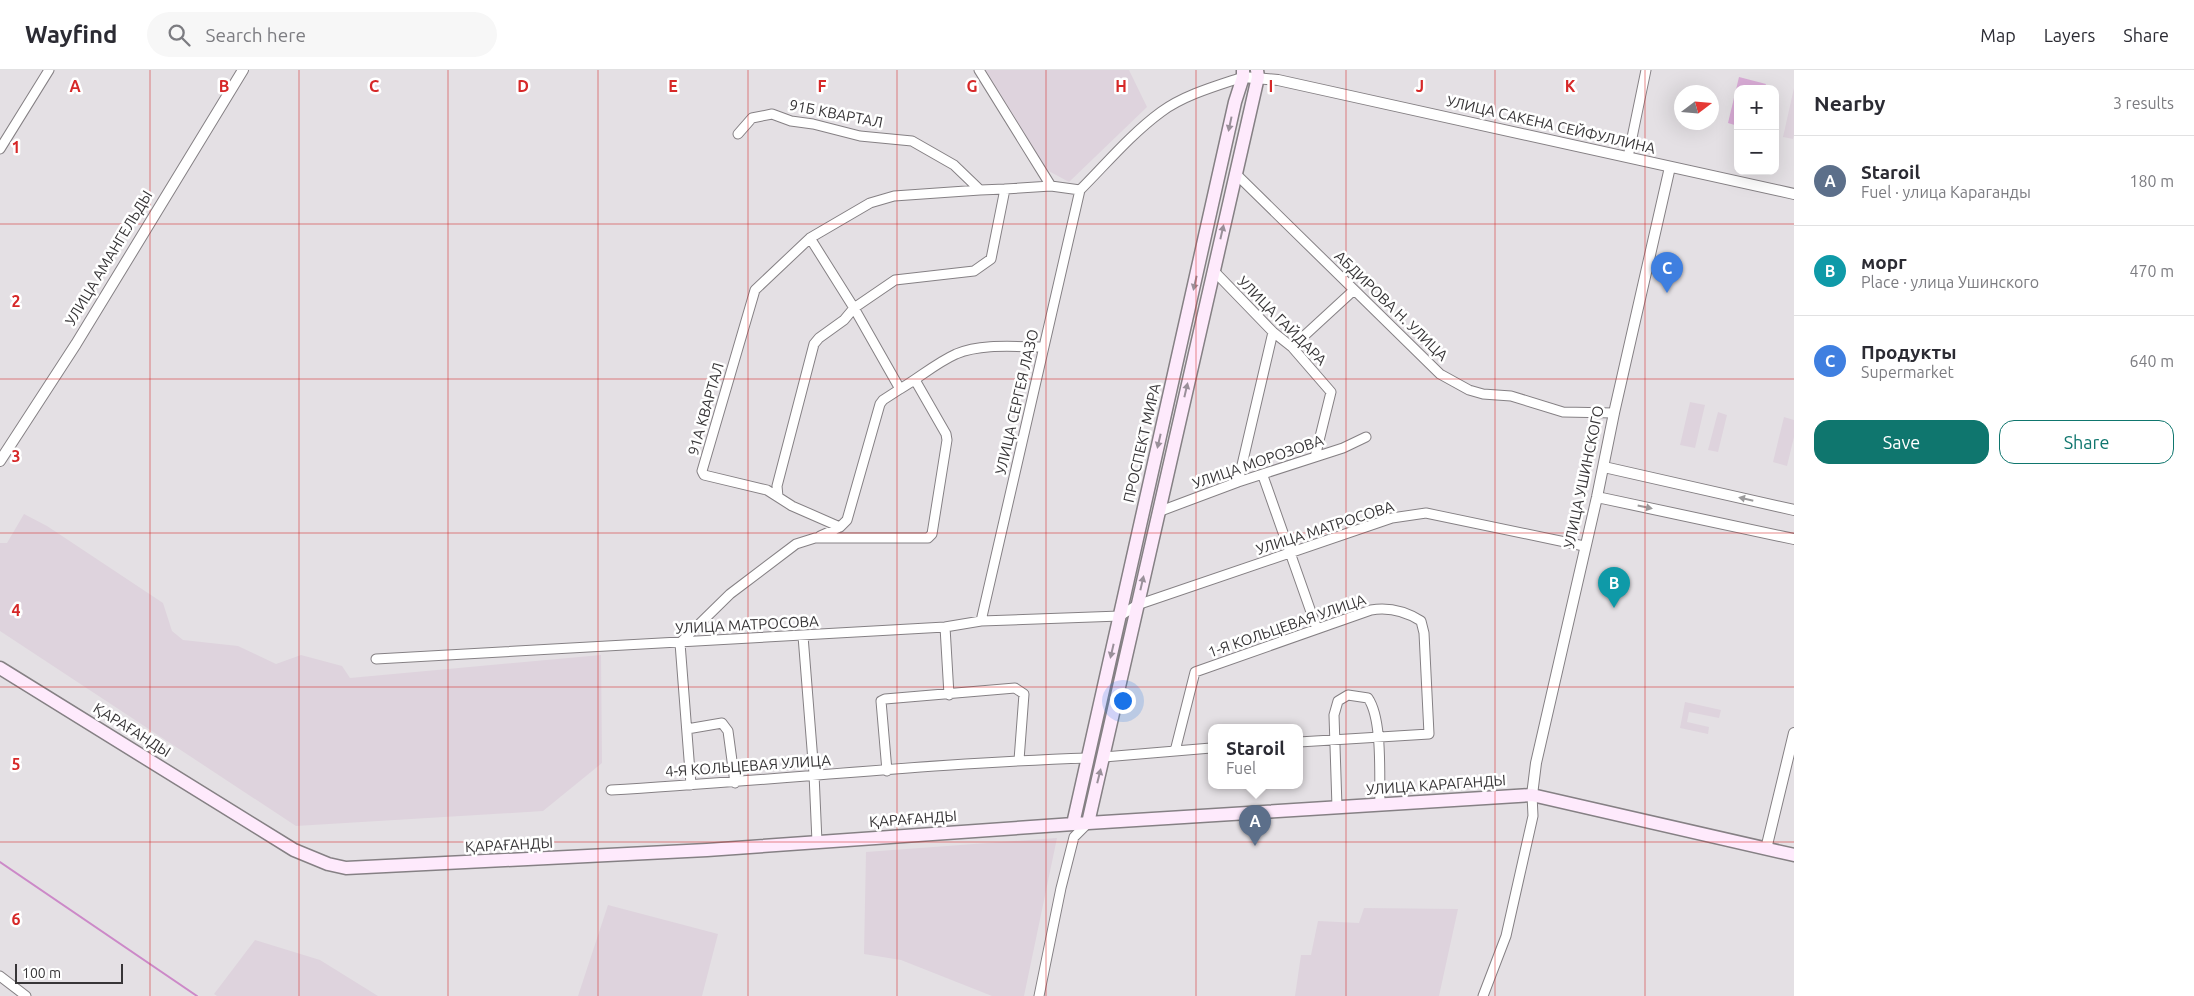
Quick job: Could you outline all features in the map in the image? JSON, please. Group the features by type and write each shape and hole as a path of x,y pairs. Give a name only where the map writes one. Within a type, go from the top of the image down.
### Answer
{"main road":[{"name":"ПРОСПЕКТ МИРА","path":"1074,830 1088,758 1235,102 1243,74"},
{"name":"ПРОСПЕКТ МИРА","path":"1088,823 1258,74"},
{"name":"ҚАРАҒАНДЫ","path":"0,668 294,850 328,864 346,868 540,860 817,842 1074,830"},
{"name":"УЛИЦА КАРАГАНДЫ","path":"1074,830 1088,823 1532,795 1794,855"}],"street":[{"path":"0,149 49,70"},
{"name":"УЛИЦА АМАНГЕЛЬДЫ","path":"0,461 76,344 135,244 243,70"},
{"path":"979,70 1051,186"},
{"path":"1628,157 1646,70"},
{"path":"900,389 854,308 810,238 870,203 894,196 1051,186 1080,190 1114,155 1162,111 1243,74"},
{"name":"УЛИЦА САКЕНА СЕЙФУЛЛИНА","path":"1243,74 1258,74 1794,194"},
{"name":"91Б КВАРТАЛ","path":"738,134 752,118 772,114 791,121 813,124 860,136 912,140 954,165 980,190"},
{"name":"УЛИЦА УШИНСКОГО","path":"1532,795 1536,763 1584,546 1598,497 1614,413 1670,167"},
{"name":"АБДИРОВА Н. УЛИЦА","path":"1236,174 1298,232 1440,374 1469,390 1483,394 1510,396 1564,412 1614,413"},
{"path":"840,527 803,511 778,496 777,486 814,344 819,338 844,320 854,308 896,280 974,271 991,259 1005,189"},
{"name":"УЛИЦА СЕРГЕЯ ЛАЗО","path":"981,621 1080,190"},
{"name":"91А КВАРТАЛ","path":"778,496 754,485 704,475 702,471 755,290 810,238"},
{"name":"УЛИЦА ГАЙДАРА","path":"1213,270 1273,332 1292,348 1331,392 1315,457"},
{"path":"1292,348 1354,290"},
{"path":"1238,482 1273,332"},
{"path":"691,785 680,643 730,594 766,566 796,544 840,527 847,520 880,404 883,400 950,357 970,350 992,347 1044,347"},
{"path":"815,538 928,538 932,534 947,440 946,434 915,380"},
{"name":"УЛИЦА МОРОЗОВА","path":"1158,512 1238,482 1263,476 1366,437"},
{"path":"1604,467 1794,510"},
{"path":"1263,476 1317,629"},
{"path":"1598,497 1794,539"},
{"name":"УЛИЦА МАТРОСОВА","path":"376,659 803,636 945,627 981,621 1120,616 1137,605 1290,552 1392,518 1426,513 1584,546"},
{"name":"1-Я КОЛЬЦЕВАЯ УЛИЦА","path":"1175,751 1195,672 1371,610 1385,608 1410,614 1421,621 1424,632 1429,734 1303,742"},
{"path":"945,627 949,695"},
{"path":"803,636 814,774 817,842"},
{"path":"887,771 881,701 885,699 1015,688 1024,694 1019,760"},
{"path":"1337,807 1334,715 1338,701 1348,695 1368,698 1374,707 1378,737 1380,804"},
{"path":"686,729 722,723 726,726 735,783"},
{"path":"1766,849 1794,733"},
{"path":"1104,757 1208,748"},
{"name":"4-Я КОЛЬЦЕВАЯ УЛИЦА","path":"611,790 735,783 814,774 887,771 1019,760 1088,758"},
{"path":"1483,996 1506,936 1533,816 1532,795"},
{"path":"1039,996 1074,830"},
{"path":"0,976 26,996"}],"shaded area":[{"path":"985,70 1129,70 1147,107 1069,182 1045,169"},
{"path":"1739,77 1766,84 1766,85 1737,85"},
{"path":"1794,88 1794,135 1793,139 1783,137"},
{"path":"1734,98 1734,125 1728,123"},
{"path":"1690,402 1705,405 1695,448 1680,445"},
{"path":"1718,412 1727,415 1718,452 1708,450"},
{"path":"1784,417 1794,420 1794,437 1787,466 1773,462"},
{"path":"24,514 47,526 163,603 172,631 183,640 238,646 276,664 301,655 342,666 350,678 601,655 602,763 543,811 296,826 0,631 0,543 7,543"},
{"path":"1685,702 1721,710 1719,718 1689,712 1687,722 1709,727 1708,734 1680,728"},
{"path":"1057,838 1024,996 992,996 901,960 864,954 866,852"},
{"path":"608,905 718,934 702,996 578,996"},
{"path":"1364,908 1458,909 1439,996 1295,996 1301,955 1311,955 1318,921 1359,923"},
{"path":"255,940 320,960 378,996 217,996 214,994"}],"waterway":[{"path":"0,862 197,996"}],"place":[{"name":"Продукты","path":"1667,293"},
{"name":"морг","path":"1614,608"},
{"name":"Staroil","path":"1255,846"}]}
